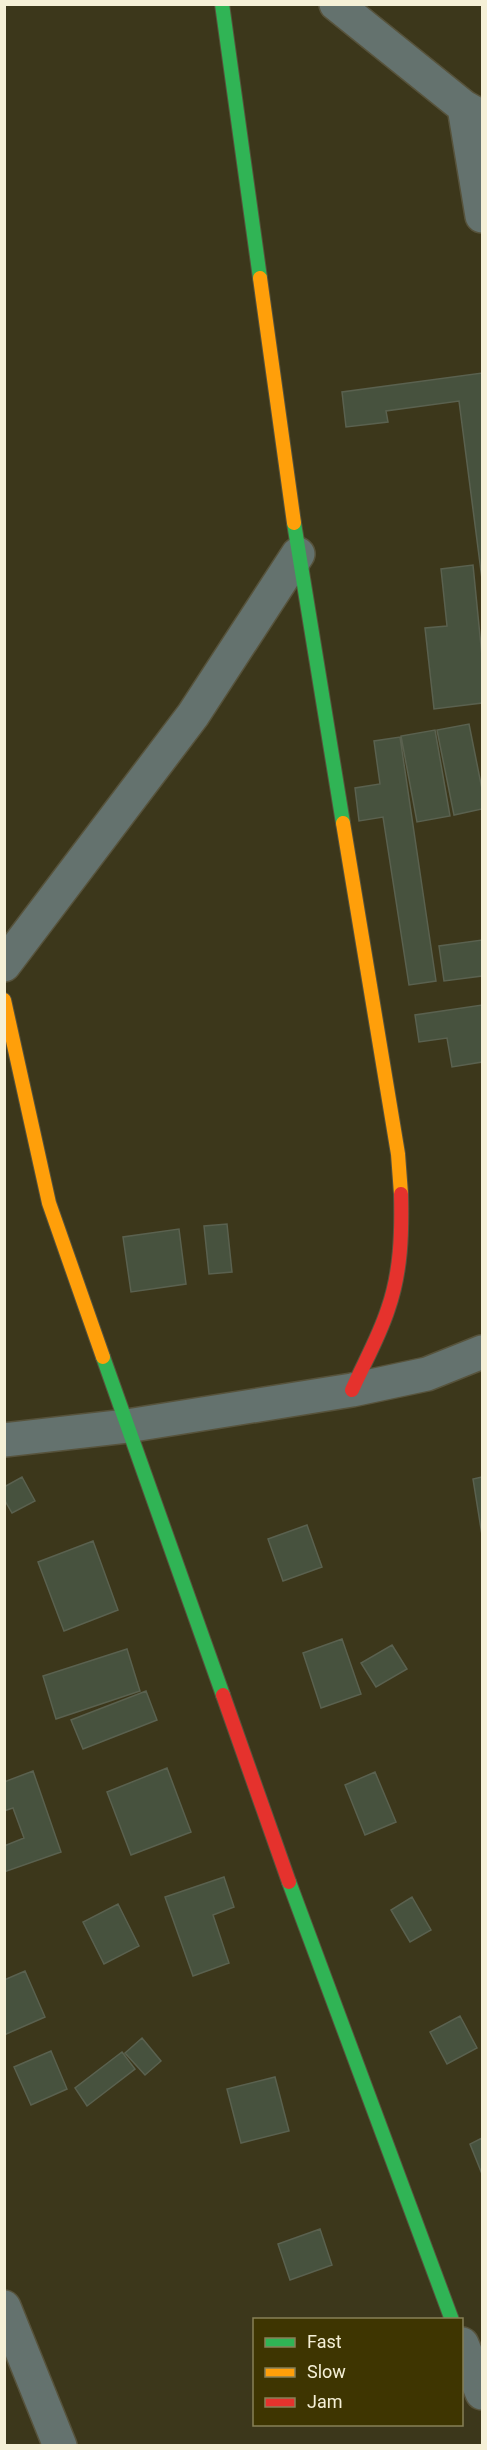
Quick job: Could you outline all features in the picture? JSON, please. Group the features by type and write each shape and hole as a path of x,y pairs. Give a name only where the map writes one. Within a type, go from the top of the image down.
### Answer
{"street":[{"path":"222,4 298,554 370,971 398,1154 402,1196 400,1246 388,1310 351,1390"},
{"path":"336,4 473,112 483,216"},
{"path":"4,965 193,716 298,554"},
{"path":"4,1000 49,1203 317,1962 452,2318"},
{"path":"4,1440 127,1426 351,1390 427,1374 483,1352"},
{"path":"4,2307 60,2445"},
{"path":"463,2346 483,2393"}],"building":[{"path":"482,373 482,579 459,401 386,411 388,422 346,427 342,392"},
{"path":"473,565 482,656 482,703 434,709 425,628 447,626 441,569"},
{"path":"469,724 482,789 482,809 454,815 437,730"},
{"path":"435,730 450,816 417,822 401,736"},
{"path":"400,737 436,981 409,985 383,817 359,821 355,788 380,784 374,741"},
{"path":"482,940 482,976 444,981 439,946"},
{"path":"482,1005 482,1062 452,1067 447,1038 419,1042 415,1015"},
{"path":"227,1224 232,1272 209,1274 204,1226"},
{"path":"179,1229 186,1284 131,1292 123,1237"},
{"path":"22,1477 35,1501 12,1513 4,1499 4,1487"},
{"path":"482,1477 482,1535 473,1479"},
{"path":"307,1525 322,1567 283,1581 268,1539"},
{"path":"93,1541 118,1610 64,1631 38,1562"},
{"path":"342,1639 361,1694 321,1708 303,1653"},
{"path":"392,1645 407,1669 376,1687 361,1663"},
{"path":"127,1649 140,1691 56,1719 43,1676"},
{"path":"146,1691 157,1720 83,1749 71,1720"},
{"path":"167,1768 191,1832 131,1855 107,1792"},
{"path":"33,1771 61,1852 4,1872 4,1846 24,1838 13,1808 4,1811 4,1782"},
{"path":"375,1772 396,1822 365,1835 345,1785"},
{"path":"224,1877 234,1907 213,1915 229,1963 193,1976 165,1897"},
{"path":"412,1897 431,1930 410,1942 391,1910"},
{"path":"118,1904 139,1946 104,1964 83,1922"},
{"path":"25,1971 45,2017 4,2035 4,1980"},
{"path":"460,2016 477,2048 447,2064 430,2032"},
{"path":"142,2038 161,2061 145,2075 125,2053"},
{"path":"51,2051 67,2089 31,2105 14,2067"},
{"path":"122,2052 135,2069 87,2106 75,2088"},
{"path":"275,2077 289,2131 241,2143 227,2089"},
{"path":"482,2138 482,2174 470,2144"},
{"path":"320,2229 332,2265 290,2280 278,2244"}],"traffic: fast":[{"path":"222,4 260,278"},
{"path":"294,523 343,823"},
{"path":"103,1357 223,1695"},
{"path":"289,1882 451,2318"}],"traffic: slow":[{"path":"260,278 294,523"},
{"path":"343,823 398,1154 401,1194"},
{"path":"4,1000 49,1203 103,1357"}],"traffic: jam":[{"path":"352,1390 380,1330 396,1281 400,1252 401,1194"},
{"path":"223,1695 289,1882"}]}
